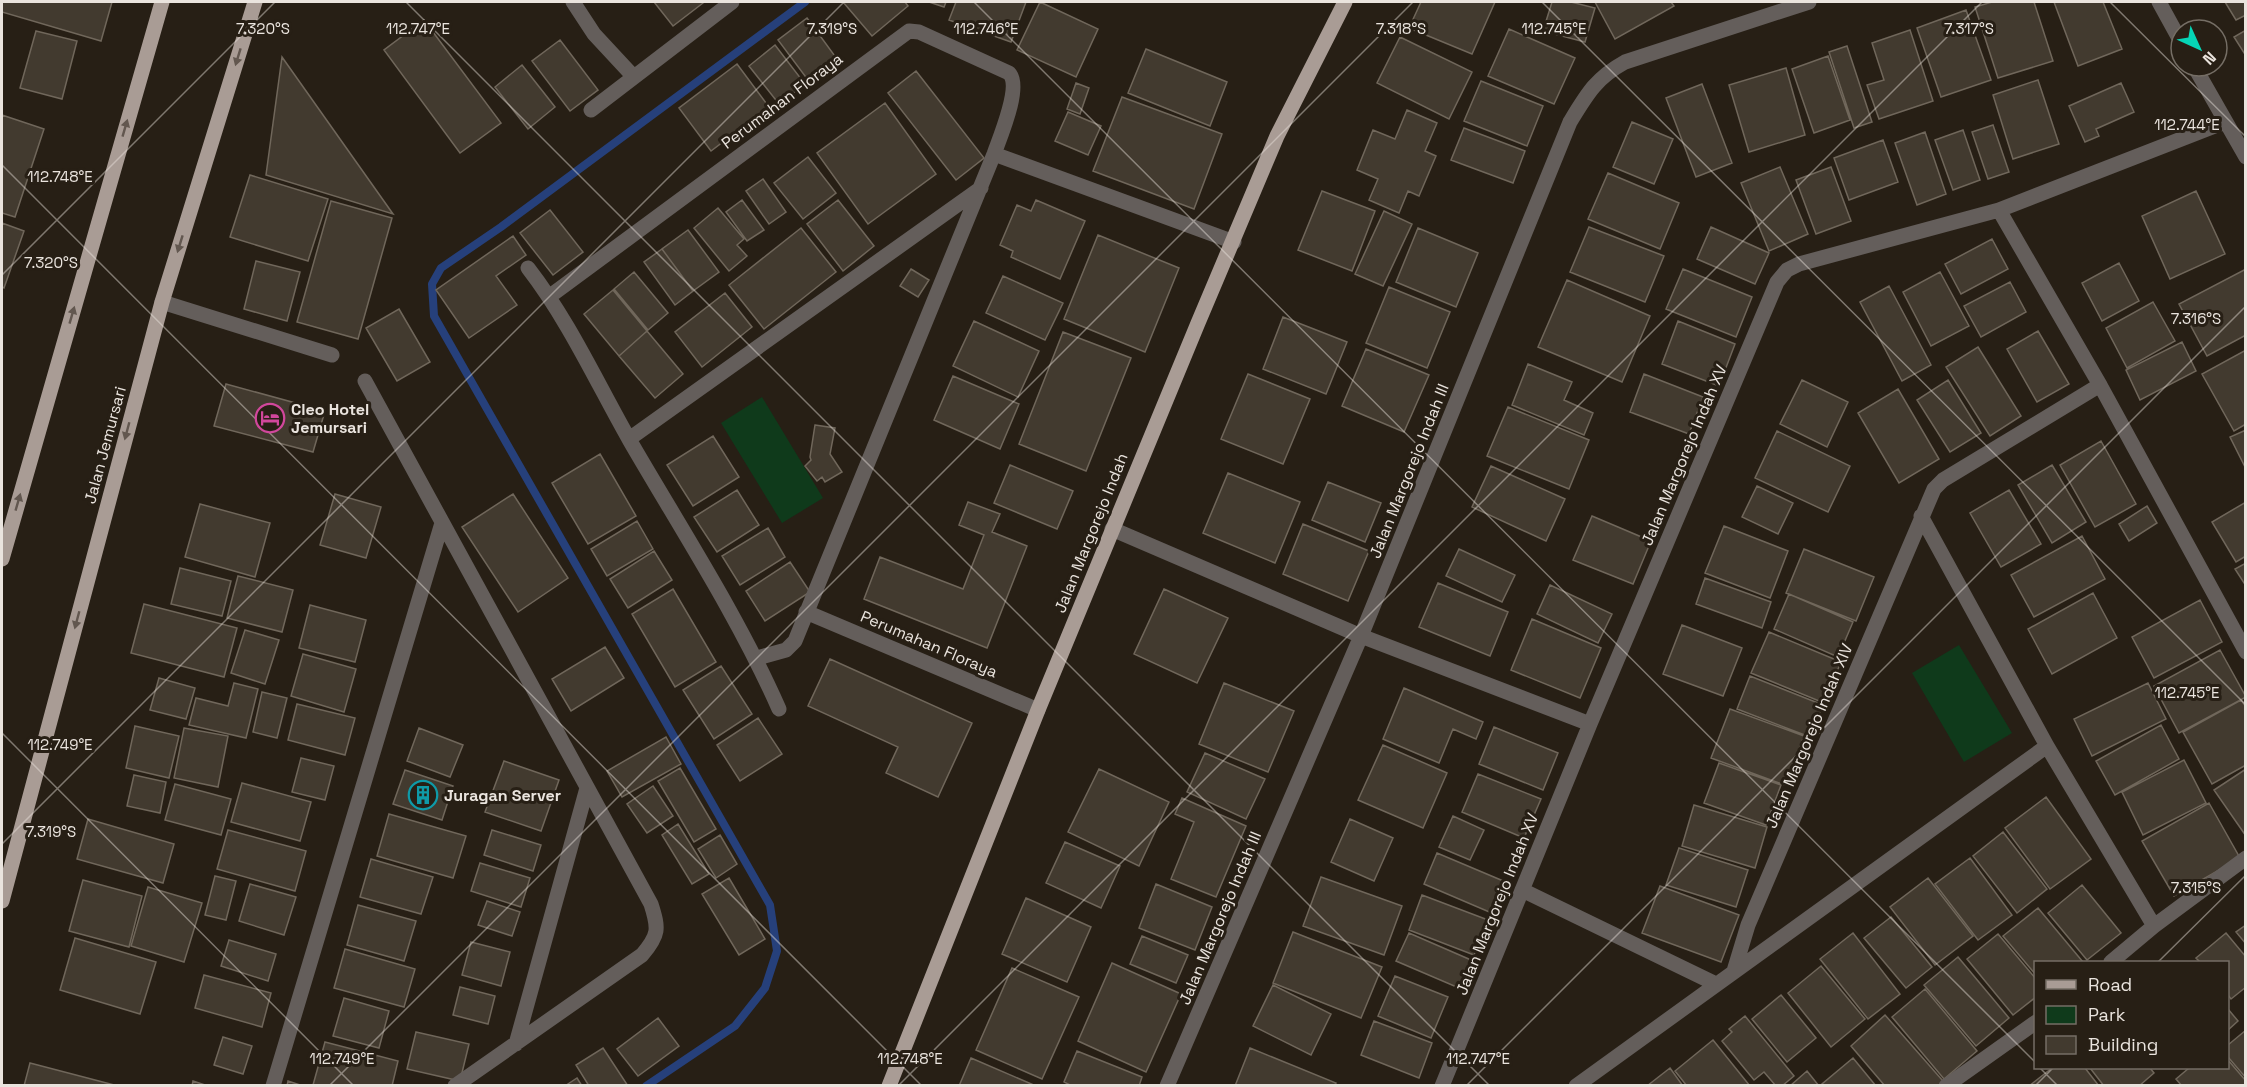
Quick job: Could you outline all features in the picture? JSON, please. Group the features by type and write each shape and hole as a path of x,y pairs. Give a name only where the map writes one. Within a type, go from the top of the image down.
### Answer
{"main road":[{"path":"2,559 162,2"},
{"name":"Jalan Jemursari","path":"2,901 162,302 255,2"},
{"name":"Jalan Margorejo Indah","path":"889,1086 1038,710 1277,136 1345,2"}],"street":[{"path":"573,2 594,34 633,76"},
{"path":"591,110 732,2"},
{"name":"Jalan Margorejo Indah III","path":"1167,1086 1361,636 1570,122 1591,87 1607,72 1625,62 1809,2"},
{"path":"2158,2 2169,21"},
{"name":"Perumahan Floraya","path":"550,296 909,31 919,32 1009,73 1012,77 1014,90 981,188 792,646 786,650 757,658"},
{"path":"2201,78 2246,157"},
{"name":"Jalan Margorejo Indah XV","path":"1442,1086 1590,724 1777,282 1787,270 1799,264 1999,210 2225,122"},
{"path":"994,154 1233,242"},
{"path":"629,439 981,188"},
{"path":"1999,210 2100,385 2246,652"},
{"path":"528,268 550,296 629,439 757,658 779,709"},
{"path":"162,302 332,355"},
{"path":"365,381 651,904 657,931 653,942 642,955 455,1086"},
{"name":"Jalan Margorejo Indah XIV","path":"1734,971 1748,926 1934,489 1943,480 2100,385"},
{"path":"1921,516 2047,746 2154,926"},
{"path":"273,1086 442,523"},
{"path":"1112,529 1361,636 1590,724"},
{"name":"Perumahan Floraya","path":"806,612 1038,710"},
{"path":"1575,1086 2047,746"},
{"path":"516,1044 586,788"},
{"path":"2113,961 2154,926 2246,858"},
{"path":"1522,890 1716,984"},
{"path":"1946,1086 2034,1023"}],"green space":[{"path":"762,397 823,498 782,523 721,423"},
{"path":"1959,645 2012,733 1964,762 1912,673"}],"building":[{"path":"2,2 112,2 101,41 2,12"},
{"path":"654,2 702,2 703,3 673,26"},
{"path":"843,2 905,2 908,6 872,36"},
{"path":"929,2 946,2 944,7"},
{"path":"956,2 1026,2 1011,42 949,20"},
{"path":"1040,2 1098,29 1076,77 1017,50"},
{"path":"1421,2 1495,2 1472,54 1409,28"},
{"path":"1552,2 1571,2 1595,8 1585,42 1543,31"},
{"path":"1595,2 1671,2 1674,6 1615,39"},
{"path":"1992,2 2034,2 2053,61 1998,78 1975,7"},
{"path":"2054,2 2103,2 2122,49 2078,66"},
{"path":"2225,2 2246,2 2246,15 2236,20"},
{"path":"1966,10 1991,80 1941,97 1917,28"},
{"path":"807,18 840,63 811,84 778,40"},
{"path":"424,20 501,123 460,153 384,50"},
{"path":"1509,29 1575,58 1554,104 1488,76"},
{"path":"1910,30 1933,101 1879,119 1867,85 1884,80 1872,43"},
{"path":"2246,30 2246,56 2234,37"},
{"path":"36,31 77,41 62,99 20,88"},
{"path":"1400,37 1472,72 1449,119 1377,83"},
{"path":"560,40 598,90 570,111 532,61"},
{"path":"775,45 805,84 779,104 749,66"},
{"path":"1847,46 1872,122 1854,128 1829,52"},
{"path":"1146,49 1227,82 1210,126 1128,93"},
{"path":"1828,56 1850,120 1814,133 1792,69"},
{"path":"282,57 393,214 266,175"},
{"path":"737,64 769,107 711,151 679,108"},
{"path":"522,65 555,107 528,129 495,87"},
{"path":"1786,68 1805,135 1749,152 1729,85"},
{"path":"916,71 984,158 956,180 888,93"},
{"path":"2038,80 2059,144 2013,159 1993,95"},
{"path":"1481,81 1543,106 1527,146 1464,121"},
{"path":"1076,83 1089,88 1080,114 1067,109"},
{"path":"2121,83 2134,112 2096,129 2099,136 2085,142 2069,106"},
{"path":"1702,84 1732,163 1696,177 1666,98"},
{"path":"1122,97 1222,134 1194,209 1093,171"},
{"path":"885,103 936,174 868,224 817,153"},
{"path":"1407,110 1437,123 1425,151 1436,156 1419,196 1408,191 1399,213 1369,200 1378,179 1357,170 1373,130 1395,139"},
{"path":"1068,112 1101,126 1088,155 1055,141"},
{"path":"2,115 44,129 15,217 2,213"},
{"path":"1632,122 1673,139 1654,184 1613,167"},
{"path":"1993,125 2009,172 1988,179 1972,132"},
{"path":"1464,128 1525,151 1513,183 1451,160"},
{"path":"1963,130 1980,180 1953,190 1935,140"},
{"path":"1925,132 1946,194 1917,205 1895,143"},
{"path":"1883,140 1898,182 1849,200 1834,158"},
{"path":"808,157 836,193 803,219 774,183"},
{"path":"1780,167 1808,234 1769,251 1741,183"},
{"path":"1831,167 1851,221 1816,234 1796,180"},
{"path":"1608,173 1679,203 1660,249 1588,219"},
{"path":"250,175 328,199 308,261 230,237"},
{"path":"763,179 786,212 769,224 746,191"},
{"path":"1322,191 1375,211 1352,271 1298,250"},
{"path":"2196,191 2225,254 2170,279 2142,216"},
{"path":"742,200 764,230 747,241 726,212"},
{"path":"838,200 874,246 843,271 807,224"},
{"path":"1036,200 1085,221 1060,279 1011,257 1013,251 1000,245 1017,205 1031,211"},
{"path":"331,201 392,218 358,339 297,322"},
{"path":"718,208 744,239 737,245 747,256 729,271 694,228"},
{"path":"550,210 583,252 553,275 520,233"},
{"path":"1384,211 1412,224 1383,286 1355,274"},
{"path":"2,223 24,231 4,288 2,287"},
{"path":"1589,227 1664,256 1645,302 1570,272"},
{"path":"1711,227 1769,253 1755,284 1697,259"},
{"path":"801,228 836,272 764,329 729,285"},
{"path":"1418,228 1478,253 1456,307 1396,282"},
{"path":"688,230 719,272 693,291 662,249"},
{"path":"1098,235 1179,268 1145,352 1064,319"},
{"path":"513,236 526,255 496,276 517,305 469,338 436,290"},
{"path":"1992,239 2008,269 1961,294 1945,264"},
{"path":"662,249 693,291 675,305 644,262"},
{"path":"256,261 300,272 287,321 244,309"},
{"path":"2119,263 2139,301 2102,321 2082,283"},
{"path":"911,269 929,280 918,297 900,286"},
{"path":"1683,269 1752,297 1736,337 1666,309"},
{"path":"2246,269 2246,335 2207,356 2179,304"},
{"path":"634,272 668,313 648,330 614,289"},
{"path":"1940,272 1969,326 1931,346 1903,292"},
{"path":"1003,276 1063,303 1045,340 986,313"},
{"path":"1567,280 1650,316 1622,382 1538,347"},
{"path":"2010,282 2026,312 1981,337 1964,306"},
{"path":"1889,286 1931,365 1902,381 1860,302"},
{"path":"1389,287 1450,312 1427,368 1366,343"},
{"path":"613,290 647,331 619,356 584,314"},
{"path":"725,293 752,327 702,367 675,332"},
{"path":"2153,302 2175,341 2127,368 2106,328"},
{"path":"399,309 430,362 397,381 366,328"},
{"path":"1283,317 1347,342 1326,394 1263,369"},
{"path":"974,321 1039,351 1018,397 953,366"},
{"path":"1678,321 1735,344 1719,386 1662,364"},
{"path":"647,331 683,374 655,398 619,356"},
{"path":"2038,331 2069,384 2037,402 2007,349"},
{"path":"1063,332 1131,358 1086,471 1019,444"},
{"path":"2182,342 2196,371 2140,400 2126,370"},
{"path":"1978,347 2021,416 1990,436 1946,367"},
{"path":"1366,349 1429,375 1404,432 1342,406"},
{"path":"2246,350 2246,424 2234,431 2202,374"},
{"path":"1528,364 1572,382 1564,400 1593,413 1584,435 1512,405"},
{"path":"1248,374 1310,399 1283,464 1221,439"},
{"path":"1644,374 1703,397 1689,434 1630,412"},
{"path":"953,376 1019,404 1000,449 934,420"},
{"path":"1802,380 1848,402 1827,447 1780,424"},
{"path":"1948,380 1981,433 1950,452 1917,400"},
{"name":"Cleo Hotel Jemursari","path":"226,384 325,411 313,452 214,426"},
{"path":"1898,389 1939,459 1899,483 1858,413"},
{"path":"1508,407 1589,440 1569,489 1487,456"},
{"path":"815,425 835,428 830,454 842,472 825,482 822,477 817,481 805,466 811,460"},
{"path":"2246,430 2246,469 2230,437"},
{"path":"1777,431 1850,466 1828,512 1755,478"},
{"path":"713,436 739,477 693,506 667,465"},
{"path":"2101,441 2136,504 2095,527 2060,465"},
{"path":"600,454 636,516 588,544 552,483"},
{"path":"1010,465 1073,491 1057,529 994,503"},
{"path":"2052,465 2086,522 2052,543 2018,485"},
{"path":"1491,466 1565,499 1546,541 1472,507"},
{"path":"1228,473 1300,502 1275,563 1203,533"},
{"path":"1328,482 1381,503 1365,542 1312,520"},
{"path":"1757,486 1793,503 1778,534 1742,517"},
{"path":"737,490 759,525 717,552 694,517"},
{"path":"2009,490 2041,544 2001,567 1970,513"},
{"path":"335,494 381,507 366,558 320,545"},
{"path":"513,494 568,578 518,612 462,527"},
{"path":"968,502 1000,514 992,532 1027,546 987,648 864,599 880,557 963,589 984,535 959,525"},
{"path":"2246,502 2246,556 2236,562 2212,522"},
{"path":"200,504 270,523 255,577 185,557"},
{"path":"2147,506 2157,523 2129,541 2119,524"},
{"path":"1592,516 1651,541 1633,584 1573,560"},
{"path":"637,521 653,549 607,576 591,549"},
{"path":"1303,524 1369,551 1348,601 1283,574"},
{"path":"1724,526 1788,551 1770,598 1705,573"},
{"path":"768,528 785,557 740,585 722,556"},
{"path":"2082,536 2105,579 2034,617 2011,575"},
{"path":"1459,549 1515,575 1502,602 1446,576"},
{"path":"1804,549 1874,577 1856,621 1786,593"},
{"path":"654,551 672,580 628,608 610,579"},
{"path":"790,562 810,592 765,621 746,591"},
{"path":"2246,563 2246,586 2235,569"},
{"path":"180,568 231,581 222,616 171,604"},
{"path":"238,576 293,590 282,632 227,618"},
{"path":"1705,578 1771,602 1762,628 1696,604"},
{"path":"1438,583 1508,612 1490,656 1419,627"},
{"path":"1550,585 1612,614 1598,643 1537,614"},
{"path":"673,589 716,662 675,687 632,614"},
{"path":"1164,589 1228,618 1197,683 1134,654"},
{"path":"2093,593 2117,638 2052,674 2028,629"},
{"path":"1789,594 1853,622 1838,657 1774,629"},
{"path":"2200,600 2222,642 2154,678 2132,637"},
{"path":"144,604 237,628 224,677 131,653"},
{"path":"310,605 366,620 355,662 299,648"},
{"path":"1532,619 1601,648 1580,698 1511,670"},
{"path":"1682,625 1742,648 1723,696 1663,674"},
{"path":"245,630 279,640 265,684 231,673"},
{"path":"1769,632 1841,662 1824,703 1751,673"},
{"path":"605,647 624,678 571,711 552,679"},
{"path":"2220,650 2246,697 2179,733 2154,686"},
{"path":"303,654 356,669 344,712 291,696"},
{"path":"830,659 972,723 938,797 886,773 898,747 808,706"},
{"path":"721,666 752,714 714,739 683,690"},
{"path":"1750,676 1823,705 1810,737 1737,709"},
{"path":"159,678 195,688 186,719 150,710"},
{"path":"234,683 258,689 246,738 189,725 196,698 228,706"},
{"path":"1224,683 1294,711 1268,772 1199,744"},
{"path":"2148,683 2166,719 2092,756 2074,719"},
{"path":"1404,688 1483,722 1476,739 1453,729 1439,763 1383,739"},
{"path":"262,692 287,698 277,738 253,732"},
{"path":"2241,700 2246,707 2246,765 2212,784 2183,732"},
{"path":"297,704 355,718 345,755 288,740"},
{"path":"1730,709 1804,736 1785,785 1711,758"},
{"path":"758,718 782,754 740,781 717,745"},
{"path":"2161,725 2179,759 2115,795 2096,761"},
{"path":"135,726 179,736 169,778 126,768"},
{"path":"1494,727 1558,753 1543,790 1479,764"},
{"path":"184,728 228,736 218,787 174,778"},
{"path":"419,728 463,745 450,777 407,761"},
{"path":"666,737 681,764 622,797 607,771"},
{"path":"1383,745 1447,773 1423,828 1358,800"},
{"path":"1205,753 1265,779 1246,819 1187,792"},
{"path":"301,758 334,766 325,800 292,792"},
{"path":"2184,760 2206,803 2143,835 2122,792"},
{"path":"504,761 559,780 541,831 485,812"},
{"path":"1719,763 1781,785 1766,825 1704,803"},
{"path":"680,768 716,829 694,842 658,781"},
{"path":"1099,769 1169,802 1139,866 1068,832"},
{"path":"2246,769 2246,836 2214,790"},
{"name":"Juragan Server","path":"405,770 453,786 442,820 393,804"},
{"path":"1478,774 1541,799 1524,838 1462,812"},
{"path":"134,775 166,782 160,813 127,806"},
{"path":"242,783 311,802 300,841 231,822"},
{"path":"175,784 231,799 221,835 165,820"},
{"path":"653,786 673,816 647,833 627,804"},
{"path":"2046,797 2091,859 2050,889 2005,828"},
{"path":"1182,798 1246,826 1216,897 1171,879 1194,822 1175,814"},
{"path":"2209,803 2240,858 2174,896 2142,841"},
{"path":"1694,805 1767,827 1755,868 1682,846"},
{"path":"389,814 466,836 453,878 377,856"},
{"path":"1453,816 1484,830 1470,860 1439,847"},
{"path":"88,819 174,844 163,883 77,859"},
{"path":"1350,819 1393,838 1374,881 1331,862"},
{"path":"678,824 709,874 692,884 662,835"},
{"path":"228,830 306,851 295,891 217,869"},
{"path":"492,830 541,845 533,871 484,855"},
{"path":"2003,832 2047,889 2017,913 1973,856"},
{"path":"720,835 737,864 716,878 698,849"},
{"path":"1065,842 1120,866 1101,908 1046,883"},
{"path":"1679,848 1748,870 1736,907 1666,885"},
{"path":"1437,853 1508,883 1494,914 1424,884"},
{"path":"1970,858 2012,915 1978,940 1935,884"},
{"path":"371,859 433,877 421,914 360,897"},
{"path":"480,863 530,878 521,907 471,891"},
{"path":"215,876 236,881 226,920 205,915"},
{"path":"1321,877 1402,906 1384,955 1303,926"},
{"path":"729,878 765,939 739,955 702,894"},
{"path":"1928,878 1973,936 1935,965 1890,907"},
{"path":"83,880 142,896 129,947 69,931"},
{"path":"250,884 296,897 284,935 239,921"},
{"path":"1156,884 1212,907 1195,950 1139,928"},
{"path":"2082,885 2121,933 2087,960 2048,913"},
{"path":"1660,886 1739,915 1721,962 1642,933"},
{"path":"148,887 202,903 184,962 131,946"},
{"path":"1422,895 1488,920 1474,955 1409,930"},
{"path":"1026,898 1091,927 1067,982 1002,954"},
{"path":"487,901 520,912 512,936 478,925"},
{"path":"358,905 416,921 404,961 347,945"},
{"path":"2038,908 2082,961 2034,961 2034,973 2003,936"},
{"path":"1891,917 1932,967 1906,988 1864,938"},
{"path":"2246,925 2246,944 2236,932"},
{"path":"1293,932 1382,967 1361,1018 1273,983"},
{"path":"1409,933 1471,960 1459,988 1396,961"},
{"path":"1853,933 1900,994 1868,1019 1820,959"},
{"path":"2226,933 2246,957 2246,987 2231,999 2229,996 2229,961 2199,961 2196,958"},
{"path":"1998,934 2034,977 2034,999 2013,1015 1967,959"},
{"path":"1142,936 1188,955 1176,983 1130,964"},
{"path":"75,938 156,962 140,1014 60,990"},
{"path":"229,940 276,954 268,981 221,966"},
{"path":"471,942 510,952 501,986 462,975"},
{"path":"345,949 415,969 404,1007 334,988"},
{"path":"1958,957 2009,1018 1976,1046 1924,985"},
{"path":"1112,963 1181,994 1146,1072 1078,1041"},
{"path":"1821,966 1865,1019 1831,1047 1788,993"},
{"path":"1012,968 1079,997 1042,1079 976,1050"},
{"path":"204,975 271,993 262,1027 195,1008"},
{"path":"1395,976 1448,997 1431,1038 1378,1016"},
{"path":"1273,985 1331,1014 1311,1055 1253,1026"},
{"path":"460,987 495,996 488,1024 453,1015"},
{"path":"1925,989 1977,1051 1944,1079 1892,1017"},
{"path":"1781,995 1816,1038 1787,1062 1752,1019"},
{"path":"344,998 389,1011 379,1048 333,1036"},
{"path":"2229,1010 2238,1021 2229,1029"},
{"path":"1885,1015 1943,1081 1938,1086 1885,1086 1851,1046"},
{"path":"1745,1016 1794,1076 1782,1086 1776,1086 1764,1072 1754,1080 1722,1041 1732,1032 1729,1029"},
{"path":"658,1018 679,1046 638,1076 617,1049"},
{"path":"1374,1021 1432,1043 1419,1078 1361,1055"},
{"path":"2246,1030 2246,1078 2229,1058 2229,1044"},
{"path":"416,1032 469,1044 460,1081 407,1069"},
{"path":"223,1037 252,1046 243,1074 214,1065"},
{"path":"1713,1040 1750,1086 1687,1086 1675,1071"},
{"path":"325,1042 398,1061 392,1086 313,1085"},
{"path":"603,1048 628,1086 589,1086 576,1065"},
{"path":"1250,1048 1336,1083 1334,1086 1235,1086"},
{"path":"1077,1051 1142,1077 1139,1086 1072,1086 1064,1082"},
{"path":"971,1058 1036,1086 959,1086"},
{"path":"1853,1058 1876,1086 1823,1086 1822,1084"},
{"path":"2229,1061 2246,1081 2246,1086 2182,1086 2176,1079 2188,1069 2229,1069"},
{"path":"30,1063 118,1086 24,1086"},
{"path":"1670,1068 1683,1086 1647,1086"},
{"path":"2051,1069 2086,1069 2099,1086 2029,1086"},
{"path":"2091,1069 2151,1069 2154,1073 2139,1086 2104,1086"},
{"path":"1807,1071 1819,1086 1790,1086"},
{"path":"577,1078 582,1086 565,1086"},
{"path":"193,1081 208,1086 192,1086"},
{"path":"288,1081 303,1086 287,1086"}],"waterway":[{"path":"646,1086 735,1026 765,988 777,951 770,905 434,316 432,284 441,268 501,227 805,2"}],"place":[{"name":"Cleo Hotel Jemursari","path":"270,418"},
{"name":"Juragan Server","path":"423,795"}]}
